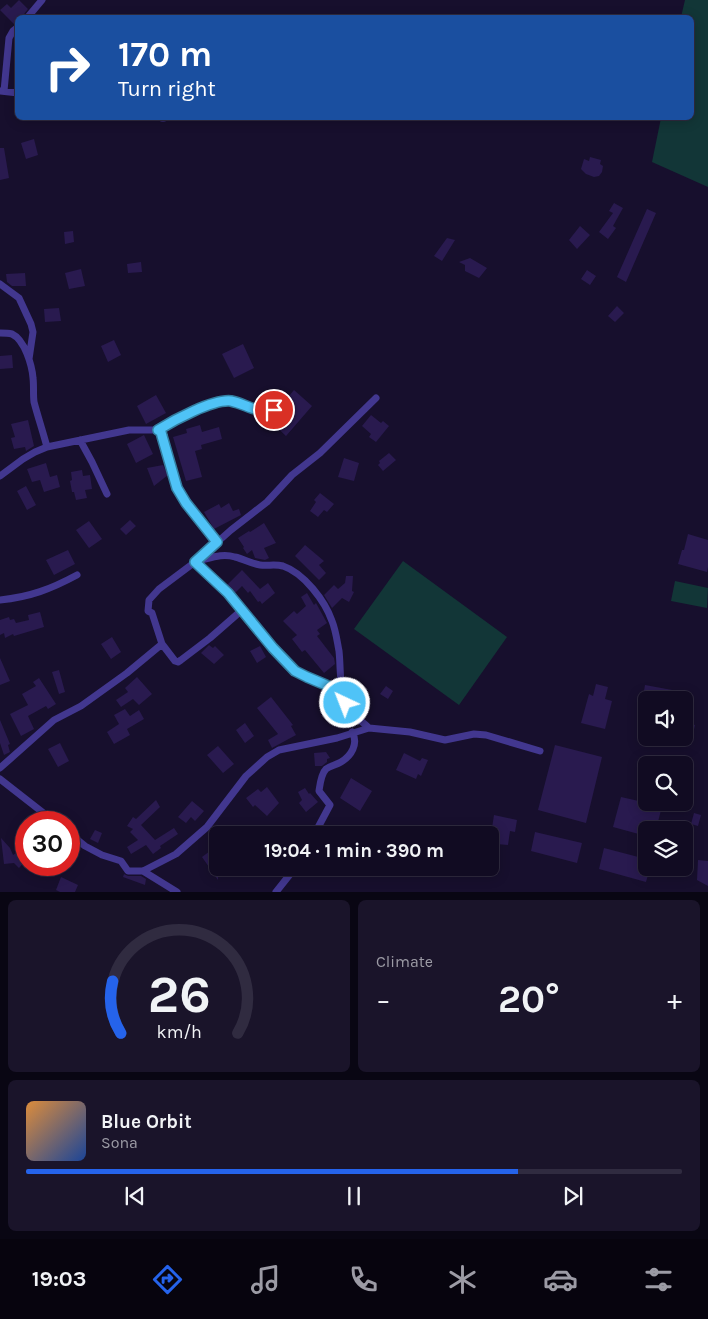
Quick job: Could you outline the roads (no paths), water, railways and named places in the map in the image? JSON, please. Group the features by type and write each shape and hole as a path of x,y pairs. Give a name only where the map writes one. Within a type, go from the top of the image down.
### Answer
{"street":[{"path":"30,15 42,0"},
{"path":"15,29 10,38 2,91 15,93"},
{"path":"0,284 20,298 31,324 29,359"},
{"path":"0,333 11,334 16,338 29,359 33,377 34,402 47,447"},
{"path":"242,610 210,638 178,662 175,661 162,644 152,613 148,611 149,600 159,589 195,562 267,502 292,475 320,453 376,398"},
{"path":"0,476 23,459 47,447 129,430 158,430 176,419 210,404 224,401 234,402 258,410 274,410"},
{"path":"158,430 161,432 177,488 186,503 217,542"},
{"path":"80,440 107,494"},
{"path":"195,562 217,556 234,556 260,565 273,564 282,566 294,571 305,580 326,608 333,624 339,652 341,683 345,703 349,710 369,728"},
{"path":"195,562 228,593 267,642 295,671 343,694"},
{"path":"0,600 35,594 77,575"},
{"path":"0,768 54,720 80,706 127,673 162,644"},
{"path":"80,842 102,855 122,861 128,871 143,871 176,854 207,827 246,776 267,757 279,750 337,738 369,728 410,732 445,740 474,734 486,735 540,750"},
{"path":"319,826 330,805 320,792 322,776 327,769 341,762 352,753 355,740 352,732"},
{"path":"0,779 40,811"},
{"path":"143,871 177,892"},
{"path":"276,892 289,876"}]}
